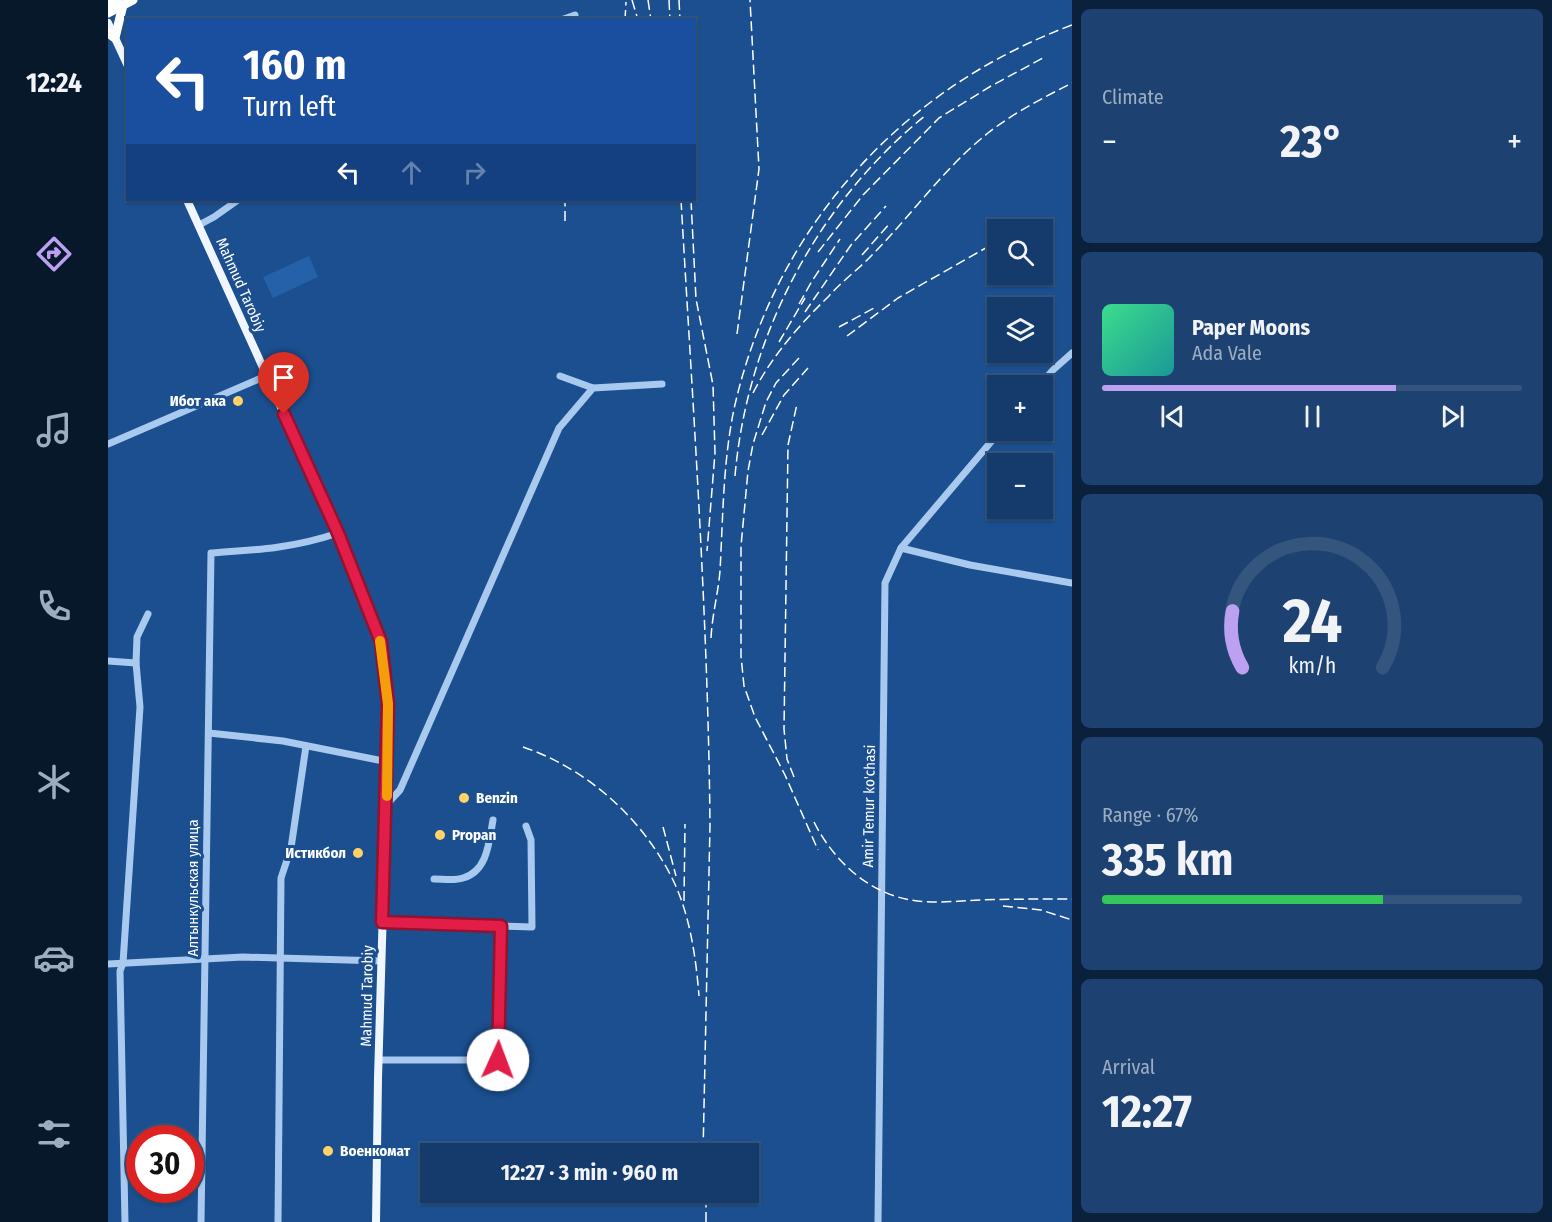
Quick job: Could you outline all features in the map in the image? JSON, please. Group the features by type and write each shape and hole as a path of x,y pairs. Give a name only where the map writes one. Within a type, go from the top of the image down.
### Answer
{"highway":[{"path":"108,5 133,0"},
{"path":"108,13 121,3"},
{"path":"111,36 121,3"}],"main road":[{"path":"108,23 111,36 126,62"},
{"name":"Mahmud Tarobiy","path":"187,201 338,533 381,642 388,704 388,762 382,922 376,1222"}],"street":[{"path":"567,18 575,15"},
{"path":"199,225 237,201"},
{"path":"1049,375 1072,353"},
{"path":"108,444 266,376"},
{"path":"560,376 593,388 662,384"},
{"path":"387,804 400,790 559,428 593,388"},
{"name":"Amir Temur ko'chasi","path":"878,1222 885,583 901,548 992,441"},
{"name":"Алтынкульская улица","path":"201,1222 211,553 279,548 310,543 338,533"},
{"path":"901,548 970,565 1072,584"},
{"path":"125,1222 120,971 123,963 140,707 136,663 137,637 148,614"},
{"path":"108,661 136,663"},
{"path":"209,733 306,746 388,762"},
{"path":"278,1222 281,878 291,848 306,746"},
{"path":"434,879 462,879 475,871 485,859 493,820"},
{"path":"382,922 532,927 531,840 526,826"},
{"path":"379,1060 498,1060 501,926"},
{"path":"108,964 243,957 381,961"}],"shaded area":[{"path":"309,256 318,277 273,298 263,277"}],"railway":[{"path":"632,0 637,18"},
{"path":"648,0 651,18"},
{"path":"669,0 670,18"},
{"path":"679,0 680,18"},
{"path":"737,334 759,169 750,0"},
{"path":"625,18 626,2"},
{"path":"711,638 720,571 726,469 734,409 753,343 780,282 813,225 853,174 900,127 952,87 1010,52 1072,25"},
{"path":"818,252 863,195 939,118 1043,58"},
{"path":"753,393 777,354 797,330 886,240 967,151 1014,115 1072,83"},
{"path":"735,476 742,424 755,373 772,324 794,276 821,231 852,189 887,150 926,115"},
{"path":"565,201 565,221"},
{"path":"681,201 699,512 709,747 710,825 703,1143"},
{"path":"691,201 696,299 713,385 715,453 707,551"},
{"path":"805,312 851,245 886,206"},
{"path":"862,255 890,223"},
{"path":"799,304 840,239"},
{"path":"847,336 898,298 987,247"},
{"path":"779,342 805,298"},
{"path":"839,327 876,307"},
{"path":"799,358 776,383 766,402 753,444 748,471 741,546 741,656 744,686 755,717 785,775 818,850"},
{"path":"762,435 784,395 808,368"},
{"path":"794,777 787,759 784,729 788,445 797,404"},
{"path":"523,747 570,768 611,799 646,837 661,858 679,893 688,922 699,996"},
{"path":"814,822 831,849 854,873 880,890 895,896 936,902 1072,899"},
{"path":"684,901 685,824"},
{"path":"663,827 676,876"},
{"path":"1003,906 1041,910 1072,920"},
{"path":"706,1203 706,1222"}],"slow traffic":[{"path":"380,641 388,704 387,796"}],"place":[{"name":"Ибот ака","path":"238,401"},
{"name":"Benzin","path":"464,798"},
{"name":"Propan","path":"440,835"},
{"name":"Истикбол","path":"358,853"},
{"name":"Военкомат","path":"328,1151"}],"route":[{"path":"284,414 338,533 381,642 388,704 382,922 501,926 498,1060"}]}
